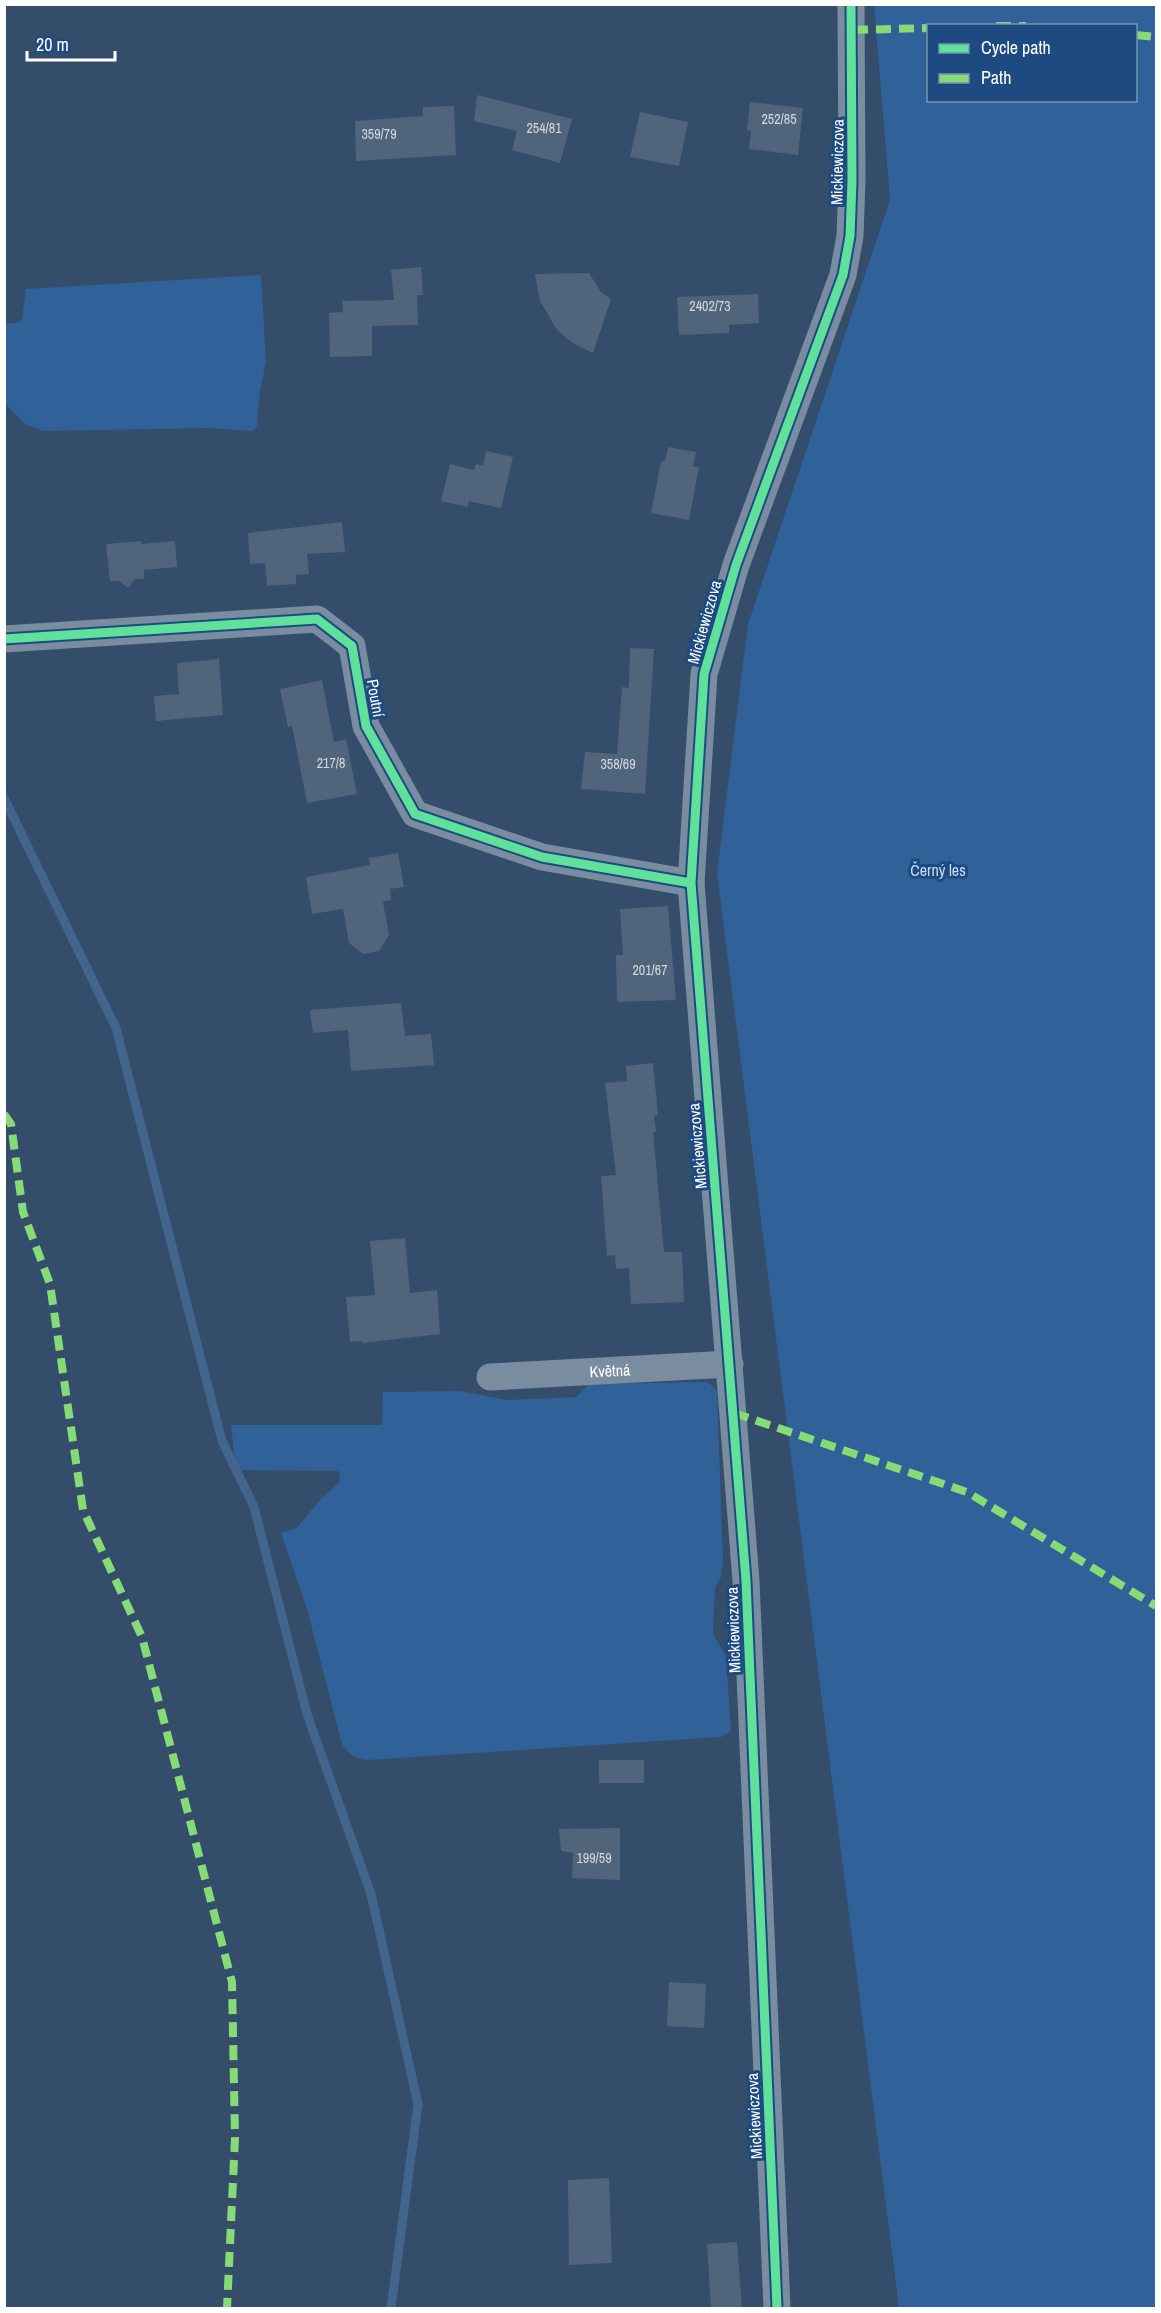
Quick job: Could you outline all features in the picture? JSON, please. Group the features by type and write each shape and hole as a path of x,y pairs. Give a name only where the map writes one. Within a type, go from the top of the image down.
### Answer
{"street":[{"name":"Mickiewiczova","path":"777,2308 746,1581 691,883 704,674 736,566 843,275 850,236 852,181 851,4"},
{"name":"Poutní","path":"4,639 317,619 352,646 366,726 415,814 542,857 691,883"},
{"name":"Květná","path":"490,1377 730,1365"}],"green space":[{"name":"Černý les","path":"874,5 1156,5 1156,2308 899,2308 717,873 748,624 890,200"},
{"path":"261,275 266,362 259,397 257,426 252,431 210,428 43,431 25,424 5,404 6,324 19,322 22,319 26,289"},
{"path":"708,1382 717,1391 723,1561 721,1577 715,1587 713,1634 726,1656 731,1731 721,1737 367,1760 347,1751 342,1744 307,1609 281,1533 297,1528 319,1501 340,1481 339,1471 236,1470 231,1425 382,1425 383,1392 460,1391 507,1400 576,1397 589,1384"}],"building":[{"path":"477,95 572,119 560,163 512,150 517,131 474,121"},
{"path":"750,102 803,108 798,155 749,149 751,131 747,130"},
{"path":"454,106 456,155 356,161 355,121 423,116 423,107"},
{"path":"640,112 688,122 679,166 630,157"},
{"path":"421,267 423,295 417,295 418,325 372,326 372,356 330,357 329,313 343,312 342,301 394,300 391,270"},
{"path":"589,273 601,292 611,299 593,353 573,343 557,330 540,301 535,274"},
{"path":"758,294 759,323 729,325 729,333 679,335 677,297"},
{"path":"668,447 696,452 693,467 699,467 689,520 651,513 661,461 665,461"},
{"path":"486,451 513,457 501,508 469,501 468,507 441,501 450,464 474,470 476,464 483,466"},
{"path":"342,522 345,552 307,554 309,574 296,575 296,584 267,586 265,563 250,564 248,533"},
{"path":"141,541 141,544 175,541 177,567 144,570 144,579 135,579 128,588 119,581 110,581 106,544"},
{"path":"630,648 654,649 645,794 581,789 585,752 617,754 622,687 629,688"},
{"path":"219,659 223,715 156,721 154,696 179,694 177,663"},
{"path":"322,680 334,742 346,739 357,794 307,803 292,726 288,727 280,689"},
{"path":"398,853 404,887 390,889 391,900 383,902 389,935 379,951 363,954 349,943 343,909 312,914 306,877 370,865 369,858"},
{"path":"668,906 676,1000 617,1002 616,955 623,955 620,909"},
{"path":"401,1003 405,1036 431,1034 434,1065 351,1071 348,1030 313,1033 310,1010"},
{"path":"653,1063 658,1115 654,1116 656,1132 653,1132 664,1252 682,1252 684,1302 631,1304 629,1268 616,1269 615,1255 607,1256 601,1176 616,1175 605,1083 627,1081 626,1066"},
{"path":"405,1238 410,1293 437,1290 440,1334 362,1343 362,1341 350,1342 346,1297 375,1295 370,1241"},
{"path":"599,1760 644,1760 644,1783 599,1783"},
{"path":"620,1828 620,1880 572,1878 573,1853 561,1851 559,1829"},
{"path":"669,1982 706,1984 704,2028 667,2026"},
{"path":"609,2178 612,2263 569,2265 568,2180"},
{"path":"737,2242 742,2308 711,2308 707,2244"}],"waterway":[{"path":"4,798 116,1028 222,1441 254,1507 307,1714 371,1894 418,2104 391,2308"}],"marked path":[{"path":"853,30 927,28"},
{"path":"1137,35 1156,37"},
{"path":"4,1114 11,1124 23,1212 50,1284 83,1510 142,1637 232,1982 235,2138 227,2308"},
{"path":"734,1413 967,1492 1156,1606"}],"cycle path":[{"path":"777,2308 746,1581 691,883 704,674 736,565 843,275 850,236 852,181 851,4"},
{"path":"4,639 317,619 352,646 366,726 415,814 542,857 691,883"}]}
